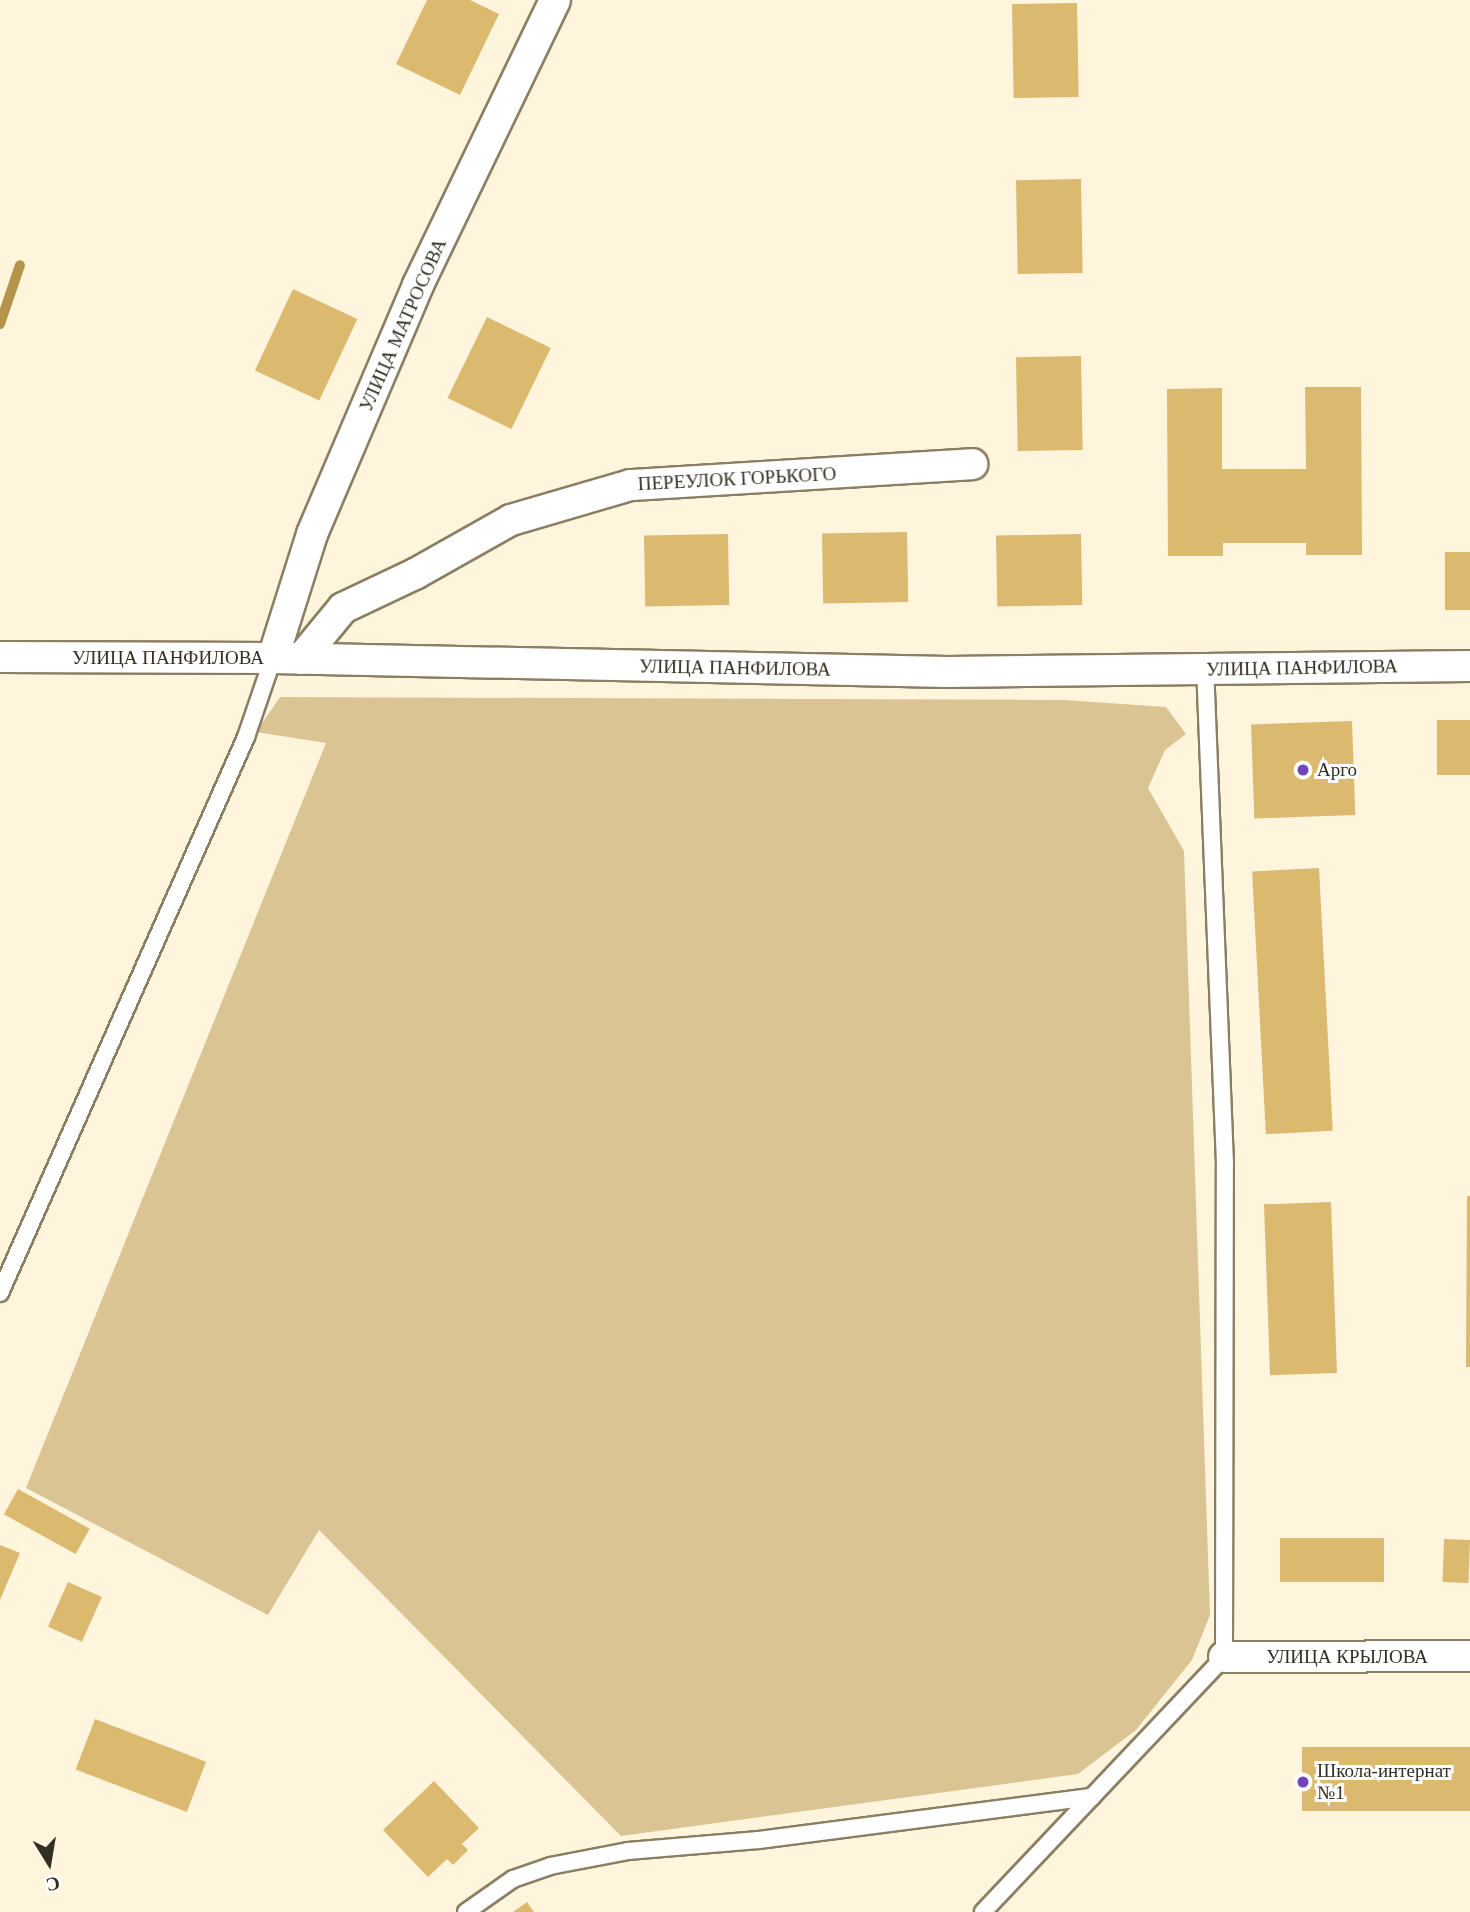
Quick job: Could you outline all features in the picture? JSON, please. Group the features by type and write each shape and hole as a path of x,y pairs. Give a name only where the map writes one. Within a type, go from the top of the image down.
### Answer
{"street":[{"name":"УЛИЦА МАТРОСОВА","path":"287,659 312,534 418,285 555,0"},
{"name":"ПЕРЕУЛОК ГОРЬКОГО","path":"287,659 343,608 415,574 511,520 631,485 972,464"},
{"name":"УЛИЦА ПАНФИЛОВА","path":"0,657 287,659 948,672 1470,666"},
{"name":"УЛИЦА КРЫЛОВА","path":"1224,1657 1470,1656"}],"lane":[{"path":"0,1293 246,737 287,659"},
{"path":"983,1912 1224,1657 1225,1164 1205,668"},
{"path":"466,1912 513,1879 550,1866 628,1851 759,1840 1092,1797"}],"shaded area":[{"path":"280,697 1064,700 1166,707 1186,734 1165,750 1148,788 1184,851 1210,1615 1192,1660 1136,1730 1078,1774 621,1836 319,1530 268,1615 26,1488 326,743 256,732"}],"building":[{"path":"427,0 470,0 499,14 460,95 396,64"},
{"path":"1077,3 1079,97 1014,98 1012,4"},
{"path":"1081,179 1083,273 1018,274 1016,180"},
{"path":"293,289 357,319 319,401 255,371"},
{"path":"487,317 551,348 511,429 448,398"},
{"path":"1081,356 1083,450 1018,451 1016,357"},
{"path":"1305,387 1361,387 1362,555 1306,555 1306,543 1223,543 1223,556 1168,556 1167,389 1222,388 1222,469 1306,469"},
{"path":"907,532 908,602 823,603 822,533"},
{"path":"728,534 729,605 645,606 644,535"},
{"path":"1081,534 1082,605 997,606 996,535"},
{"path":"1445,552 1470,552 1470,610 1445,610"},
{"path":"1437,720 1470,720 1470,775 1437,775"},
{"name":"Арго","path":"1352,721 1355,815 1254,818 1251,725"},
{"path":"1319,868 1333,1131 1266,1134 1252,872"},
{"path":"1467,1196 1470,1196 1470,1367 1466,1367"},
{"path":"1331,1202 1337,1373 1270,1375 1264,1204"},
{"path":"18,1489 90,1529 76,1554 4,1514"},
{"path":"1280,1538 1384,1538 1384,1582 1280,1582"},
{"path":"1444,1539 1470,1540 1468,1583 1442,1582"},
{"path":"0,1545 20,1553 0,1600"},
{"path":"68,1582 102,1597 82,1642 48,1627"},
{"path":"95,1719 206,1762 187,1812 76,1769"},
{"path":"1302,1747 1470,1747 1470,1811 1302,1811"},
{"path":"434,1781 479,1828 462,1844 468,1850 453,1865 447,1859 428,1877 383,1830"},
{"path":"527,1902 534,1912 513,1912"}],"waterway":[{"path":"0,324 20,265"}],"place":[{"name":"Арго","path":"1303,770"},
{"name":"Школа-интернат №1","path":"1303,1782"}]}
